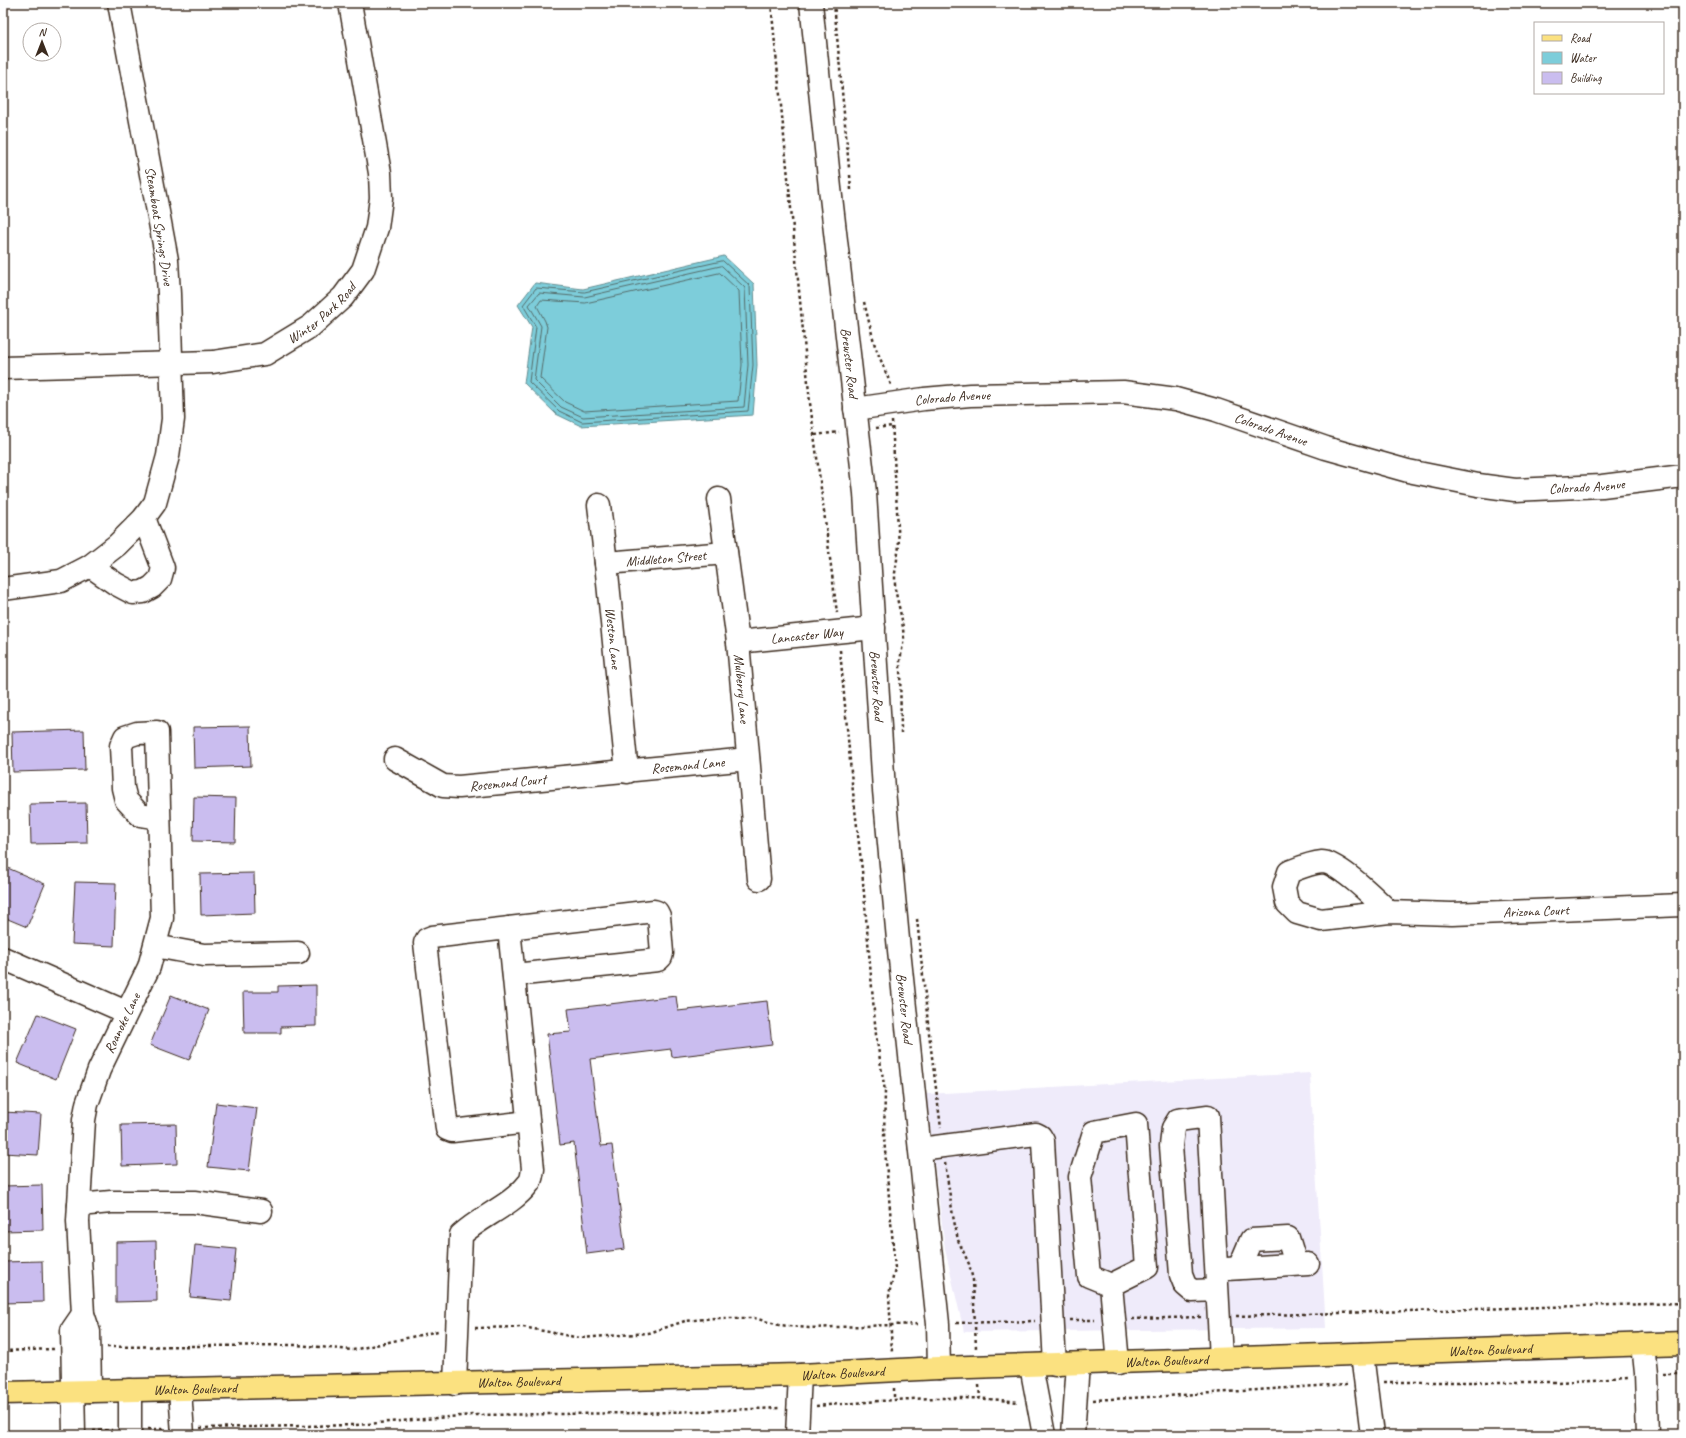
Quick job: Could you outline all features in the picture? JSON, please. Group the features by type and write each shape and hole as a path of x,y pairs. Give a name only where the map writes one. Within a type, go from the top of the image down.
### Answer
{"main road":[{"name":"Walton Boulevard","path":"3,1393 455,1384 800,1375 939,1368 1683,1343"}],"street":[{"name":"Steamboat Springs Drive","path":"3,589 61,581 90,566 118,546 156,503 168,456 173,419 167,260 119,3"},
{"name":"Winter Park Road","path":"3,368 213,362 265,354 312,326 343,297 363,270 377,228 381,198 380,173 350,3"},
{"name":"Brewster Road","path":"811,3 830,188 865,493 884,790 938,1324 939,1368"},
{"name":"Colorado Avenue","path":"855,409 924,399 970,396 1124,392 1176,399 1216,410 1326,448 1408,471 1478,485 1515,490 1602,486 1683,476"},
{"name":"Mulberry Lane","path":"719,499 738,642 759,879"},
{"name":"Weston Lane","path":"598,505 606,563 627,772"},
{"path":"90,566 116,584 134,593 143,592 152,587 160,578 163,568 144,518"},
{"name":"Middleton Street","path":"606,563 726,552"},
{"name":"Lancaster Way","path":"738,642 874,628"},
{"name":"Roanoke Lane","path":"74,1433 81,1391 81,1348 89,1332 83,1314 78,1221 84,1120 87,1104 99,1070 126,1012 150,967 162,918 157,732 138,733 125,737 122,746 123,788 126,800 140,815 159,818"},
{"name":"Rosemond Court","path":"395,759 443,786 459,787 627,772"},
{"name":"Rosemond Lane","path":"627,772 748,759"},
{"name":"Arizona Court","path":"1389,912 1452,914 1683,905"},
{"path":"514,975 658,960 662,953 659,916 657,912 654,911 432,937 427,939 425,943 447,1129 452,1131 528,1122"},
{"path":"455,1384 461,1235 470,1226 509,1202 529,1184 533,1169 509,928"},
{"path":"155,946 204,955 298,953"},
{"path":"3,958 126,1012"},
{"path":"1221,1359 1219,1317 1217,1280 1208,1116 1178,1120 1173,1128 1171,1146 1181,1275 1185,1285 1192,1291 1217,1280 1239,1268 1302,1264"},
{"path":"1136,1124 1147,1267 1111,1285 1089,1276 1080,1177 1094,1132 1136,1124"},
{"path":"920,1149 1036,1134 1040,1136 1043,1141 1055,1365"},
{"path":"79,1205 110,1202 194,1202 261,1211"},
{"path":"1111,1285 1118,1363"},
{"path":"1643,1344 1646,1373 1648,1435"},
{"path":"1362,1354 1372,1435"},
{"path":"1073,1435 1078,1364"},
{"path":"1031,1366 1044,1435"},
{"path":"797,1435 800,1375"},
{"path":"180,1389 183,1432"},
{"path":"130,1390 130,1432"}],"path":[{"path":"771,3 810,403 839,632 852,784 863,878 876,1035 885,1091 884,1138 895,1270 889,1294 892,1326"},
{"path":"834,3 852,198"},
{"path":"863,296 875,346 892,387 892,426 899,546 895,573 895,588 902,620 904,638 900,661 901,737"},
{"path":"917,916 929,1033 943,1146 958,1240 969,1264 973,1280 974,1323"},
{"path":"3,1351 81,1348 296,1345 353,1350 440,1331 481,1327 523,1327 580,1338 649,1333 685,1321 715,1318 754,1318 779,1325 810,1328 1683,1303"},
{"path":"1075,1400 1167,1396 1366,1382 1558,1382 1631,1378 1646,1373 1683,1372"},
{"path":"3,1432 183,1432 355,1425 472,1415 642,1413 798,1407 919,1398 995,1399 1038,1405"}],"shaded area":[{"path":"1310,1073 1326,1328 964,1332 945,1249 926,1094"}],"water":[{"path":"724,256 754,284 757,365 753,415 581,426 556,414 524,383 532,327 518,305 535,283 583,289"}],"building":[{"path":"250,726 251,766 194,768 193,727"},
{"path":"84,730 85,770 13,772 12,732"},
{"path":"194,797 236,798 235,842 193,841"},
{"path":"86,803 87,843 31,844 30,804"},
{"path":"3,866 45,884 27,927 3,917"},
{"path":"254,873 255,913 201,915 200,874"},
{"path":"75,882 116,883 114,946 72,944"},
{"path":"316,985 316,1026 281,1027 281,1033 244,1033 243,992 278,992 278,986"},
{"path":"171,995 209,1010 189,1060 150,1045"},
{"path":"676,996 678,1011 767,1001 772,1045 672,1057 671,1049 590,1059 601,1146 612,1145 625,1249 587,1254 574,1143 560,1145 547,1034 571,1032 568,1009"},
{"path":"38,1014 76,1029 56,1079 17,1063"},
{"path":"216,1103 257,1108 249,1171 208,1167"},
{"path":"3,1112 41,1114 38,1155 3,1153"},
{"path":"176,1124 177,1164 122,1166 121,1125"},
{"path":"42,1185 43,1230 3,1231 3,1186"},
{"path":"156,1241 157,1301 116,1302 116,1242"},
{"path":"195,1245 236,1249 231,1301 190,1297"},
{"path":"42,1261 43,1302 3,1303 3,1262"}]}
